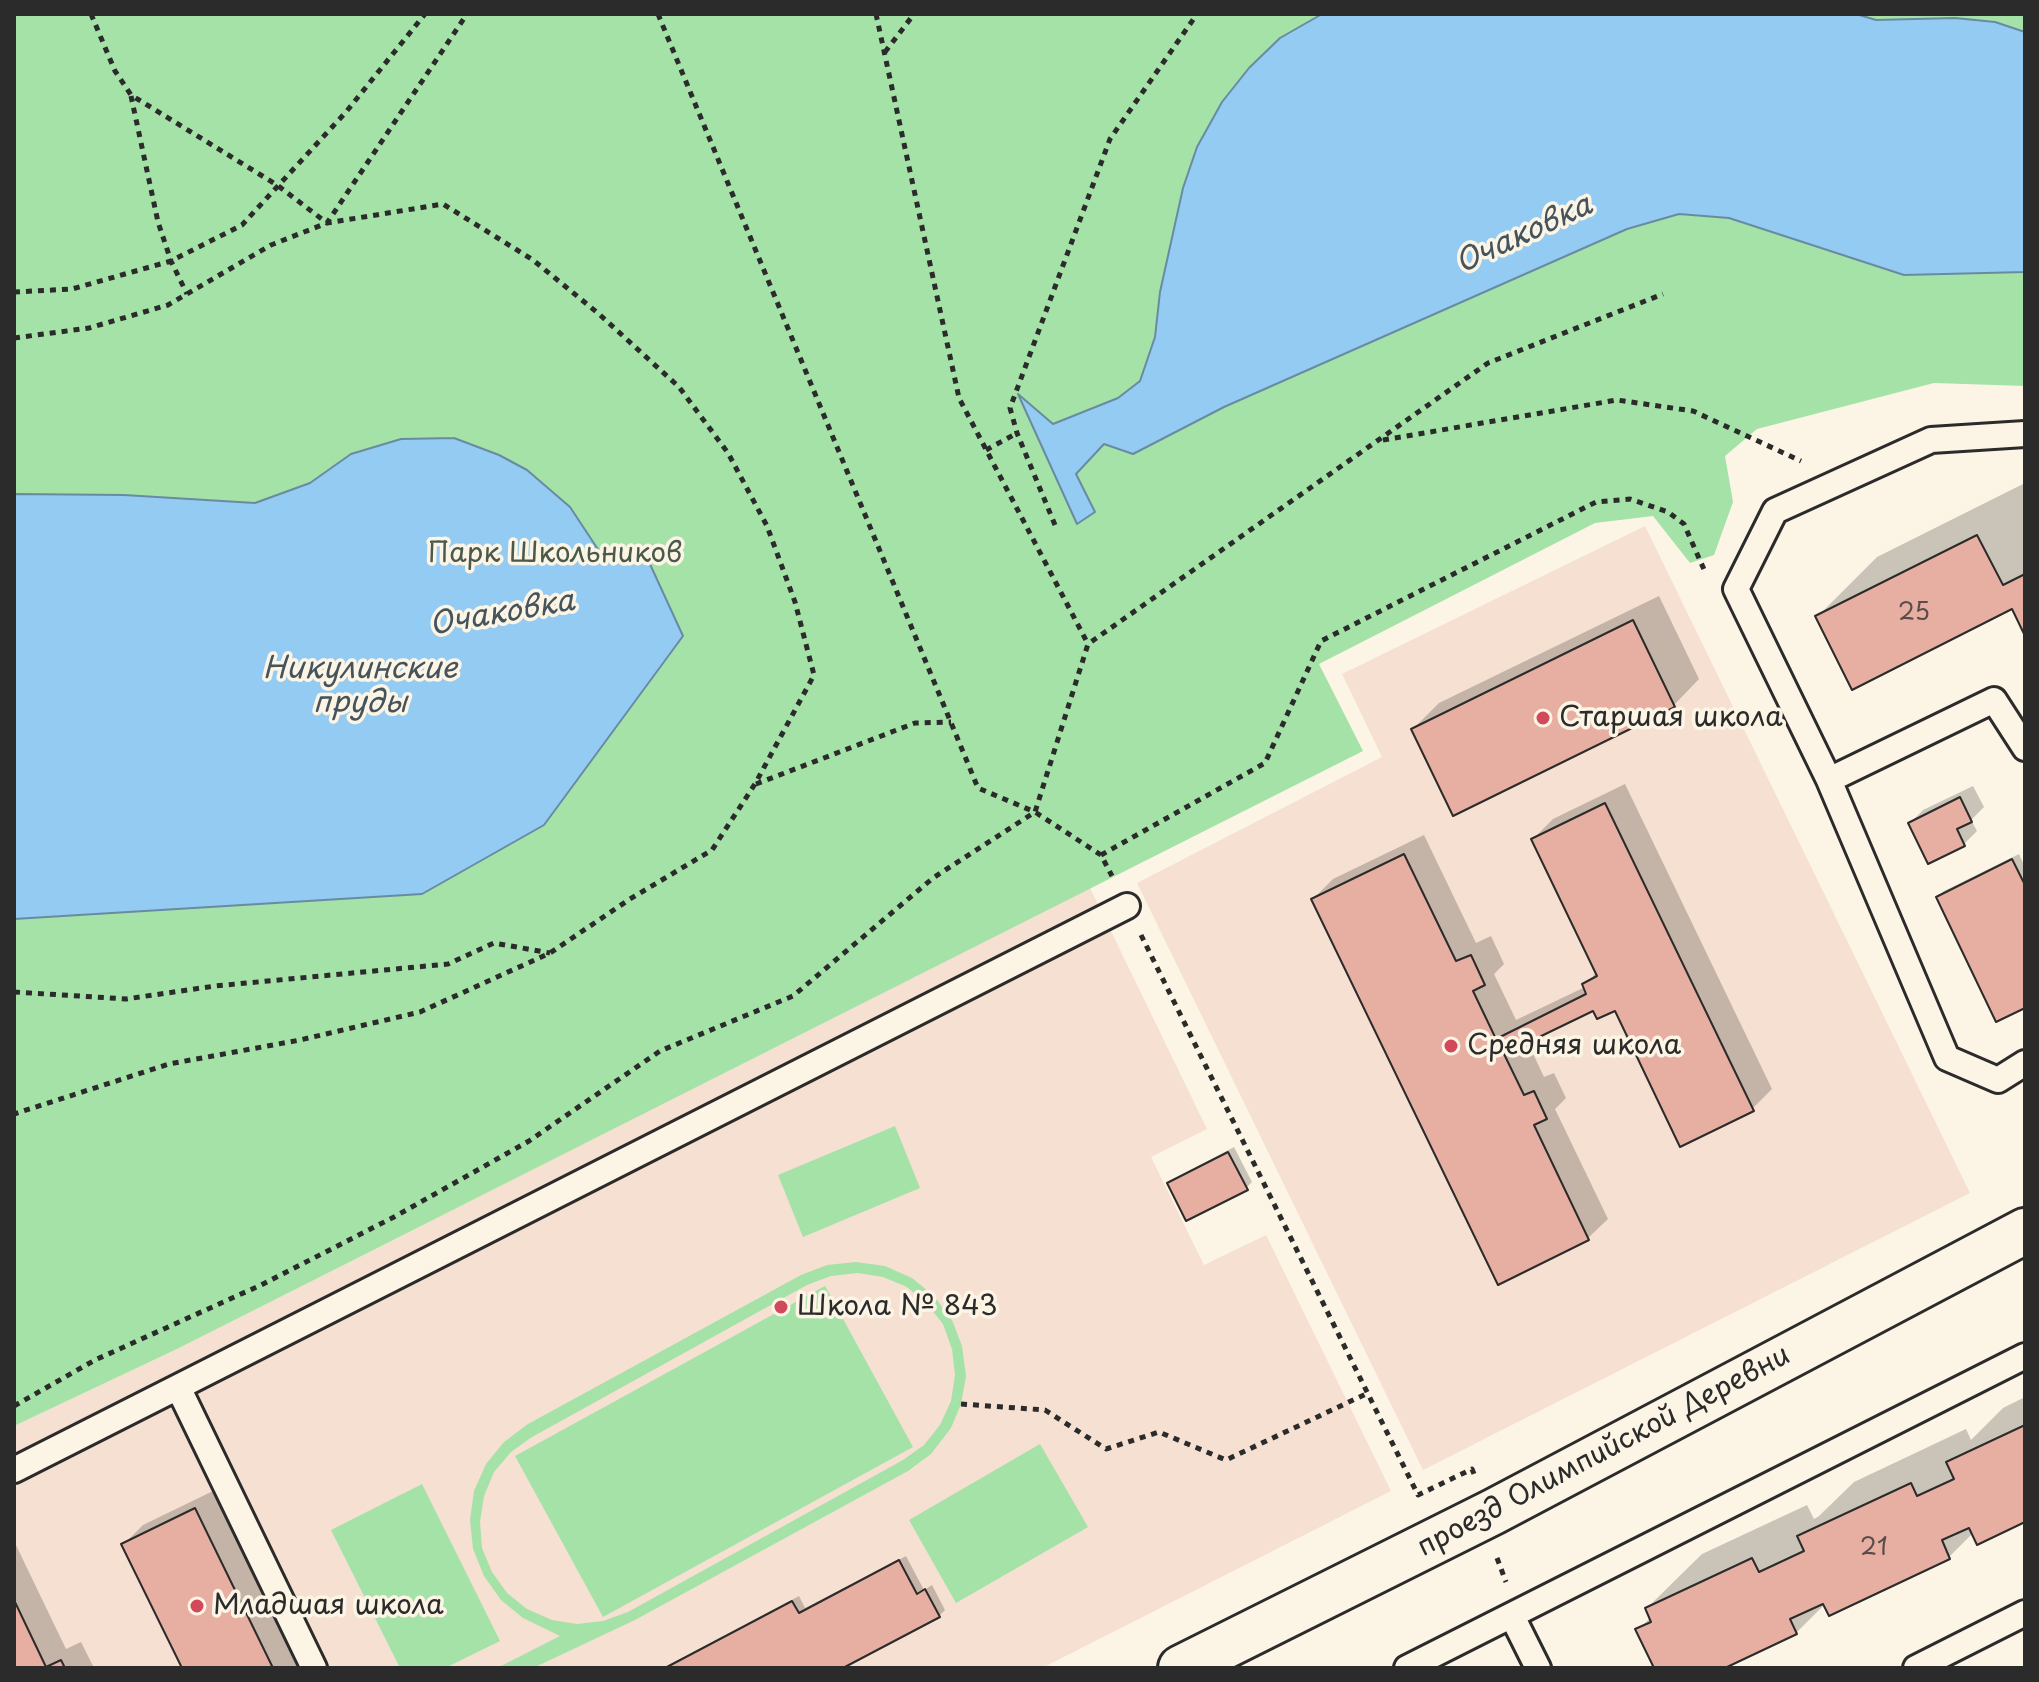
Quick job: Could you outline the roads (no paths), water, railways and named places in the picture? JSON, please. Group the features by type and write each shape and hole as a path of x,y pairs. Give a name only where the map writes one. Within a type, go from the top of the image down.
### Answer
{"street":[{"name":"проезд Олимпийской Деревни","path":"1181,1668 1493,1512 2025,1231"}],"lane":[{"path":"2025,434 1931,440 1775,511 1736,589 1829,780 1947,1058 1998,1080 2025,1063"},
{"path":"1829,780 1994,700 2025,748"},
{"path":"14,1470 1127,906"},
{"path":"1407,1668 2025,1356"},
{"path":"178,1387 314,1668"},
{"path":"1916,1668 2025,1613"},
{"path":"1512,1616 1538,1668"}],"water":[{"name":"Очаковка","path":"1322,14 1856,14 1876,20 1955,18 1995,22 2025,32 2025,272 1904,275 1729,218 1679,214 1627,229 1224,407 1133,454 1104,444 1076,474 1095,512 1077,524 1018,394 1053,424 1118,398 1140,381 1155,337 1160,292 1183,188 1197,147 1222,102 1249,68 1280,38"},
{"name":"Никулинские пруды","path":"454,438 499,455 527,470 570,507 605,560 649,562 683,636 544,825 422,894 14,919 14,494 124,495 255,503 310,483 351,454 401,439"}],"place":[{"name":"Старшая школа","path":"1543,718"},
{"name":"Средняя школа","path":"1451,1046"},
{"name":"Школа № 843","path":"781,1307"},
{"name":"Младшая школа","path":"197,1606"}],"park label":[{"name":"Парк Школьников","path":"555,554"}]}
